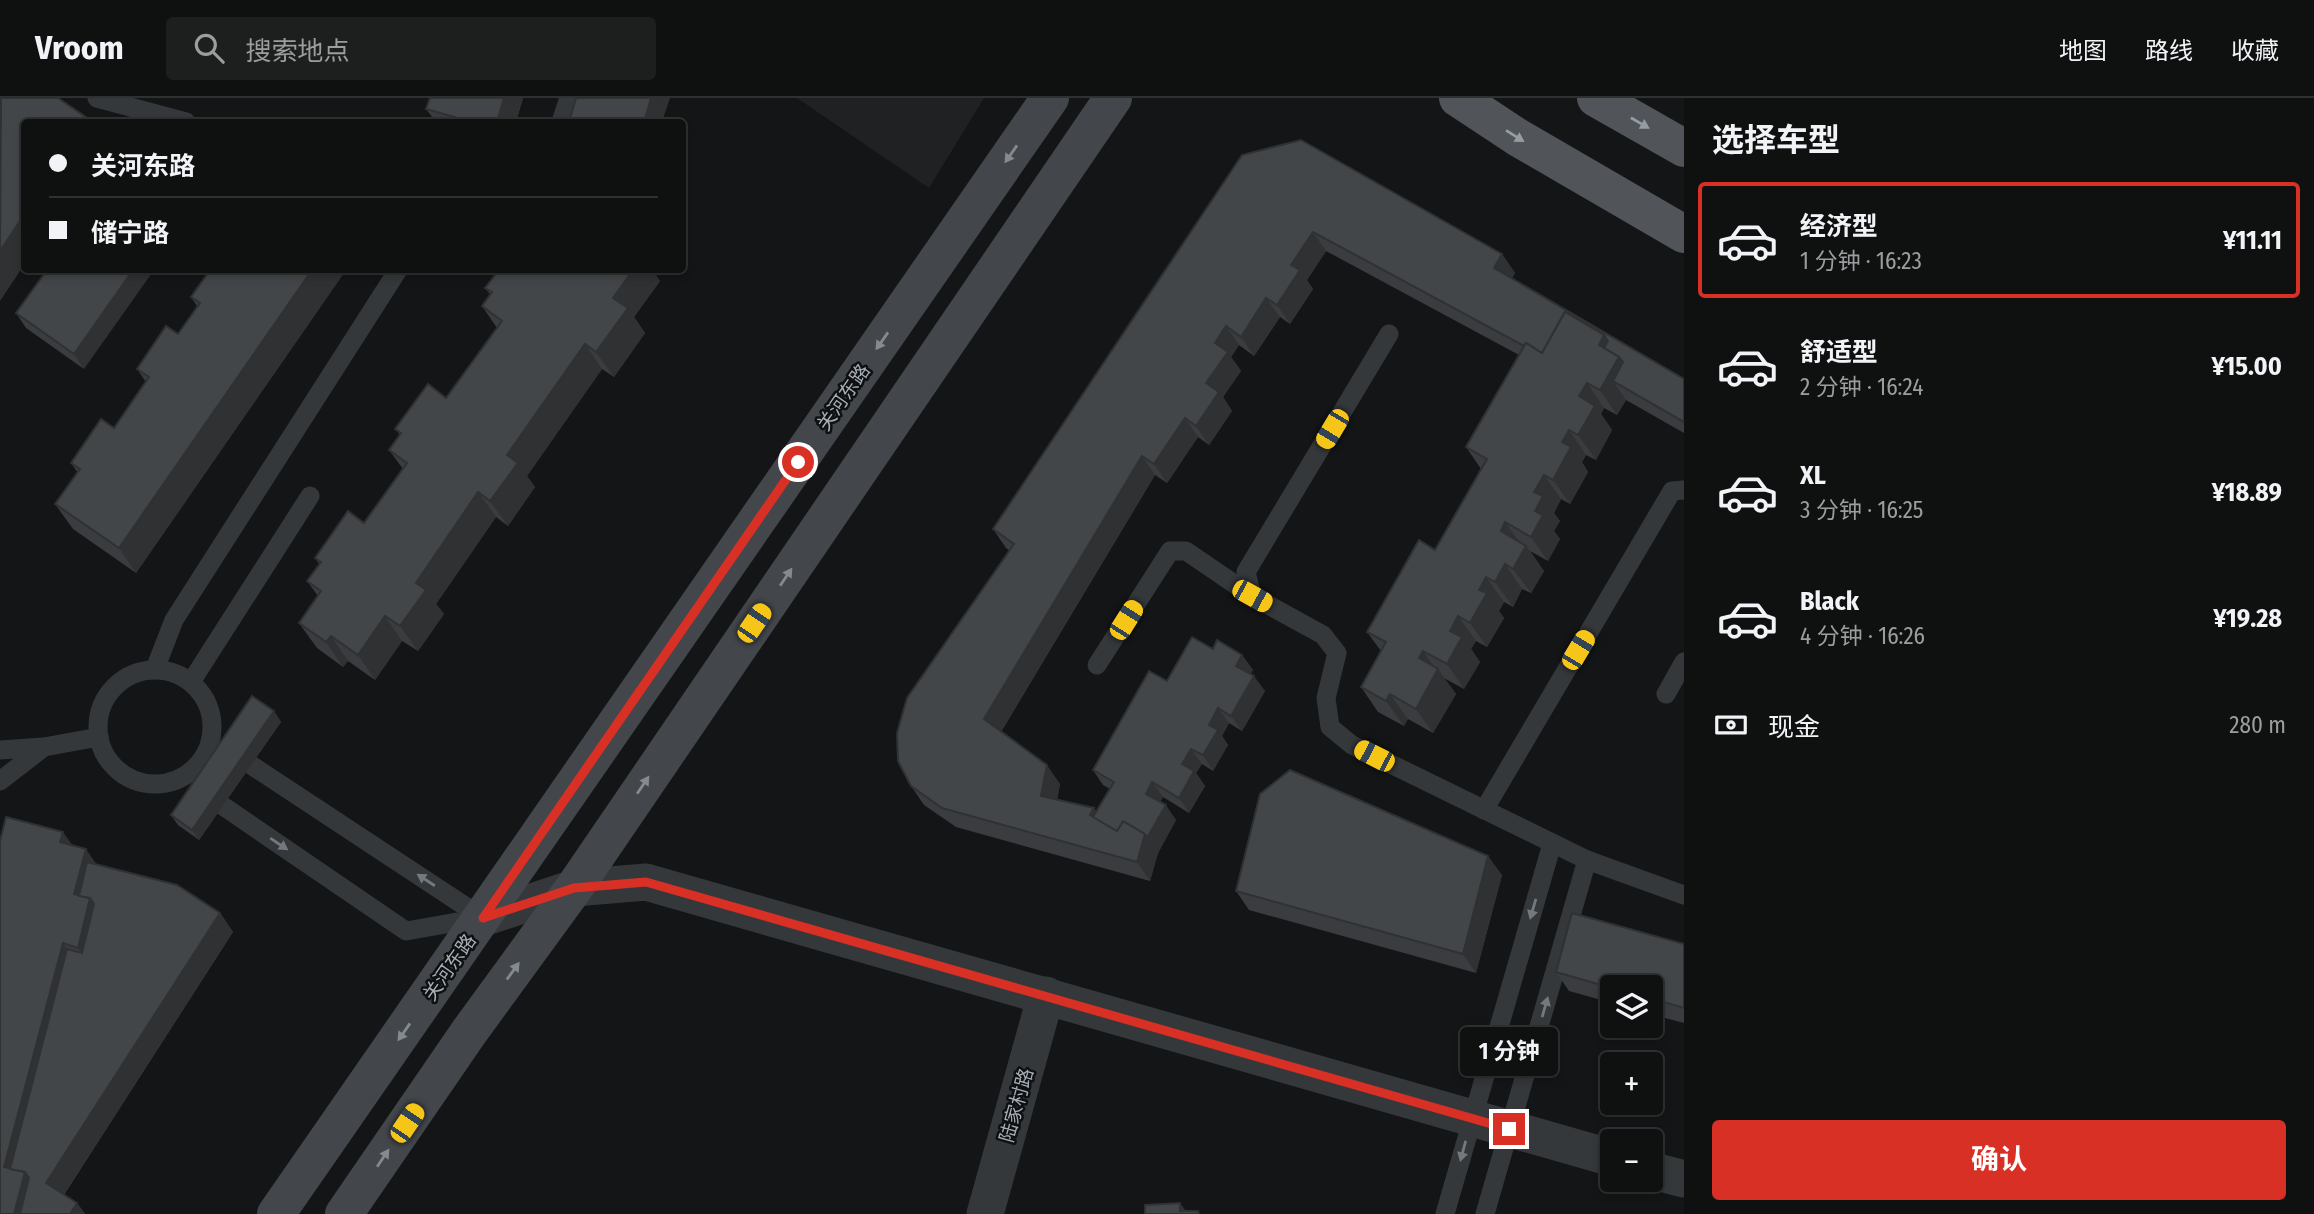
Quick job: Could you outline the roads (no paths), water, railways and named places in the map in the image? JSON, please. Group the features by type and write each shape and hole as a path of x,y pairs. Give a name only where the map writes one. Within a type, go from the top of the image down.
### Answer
{"main road":[{"name":"关河东路","path":"276,1214 1050,98"},
{"path":"344,1214 469,1031 574,888 1113,98"},
{"path":"1458,98 1517,137 1684,234"},
{"path":"1596,98 1684,148"}],"street":[{"path":"483,918 574,888 646,882 1600,1155"},
{"name":"陆家村路","path":"985,1214 1046,995"},
{"path":"1663,1173 1684,1179"}],"lane":[{"path":"97,98 175,119"},
{"path":"563,119 569,98"},
{"path":"155,669 174,620 396,273"},
{"path":"1252,596 1246,572 1389,334"},
{"path":"1485,810 1672,491 1684,490"},
{"path":"191,682 310,496"},
{"path":"1097,666 1170,551 1186,551 1252,596 1323,635 1337,653 1326,698 1330,727 1353,745 1587,860 1684,895"},
{"path":"1666,694 1684,662"},
{"path":"212,724 206,755 195,768 181,778 164,783 146,783 130,778 110,761 99,737 99,717 106,698 118,683 135,673 155,669 174,672 191,682 205,697 212,724 229,750"},
{"path":"0,750 44,747 99,737"},
{"path":"0,781 44,747"},
{"path":"251,765 483,918"},
{"path":"181,778 201,792"},
{"path":"223,806 406,930 483,918"},
{"path":"1446,1214 1552,844"},
{"path":"1485,1214 1587,860"}]}
